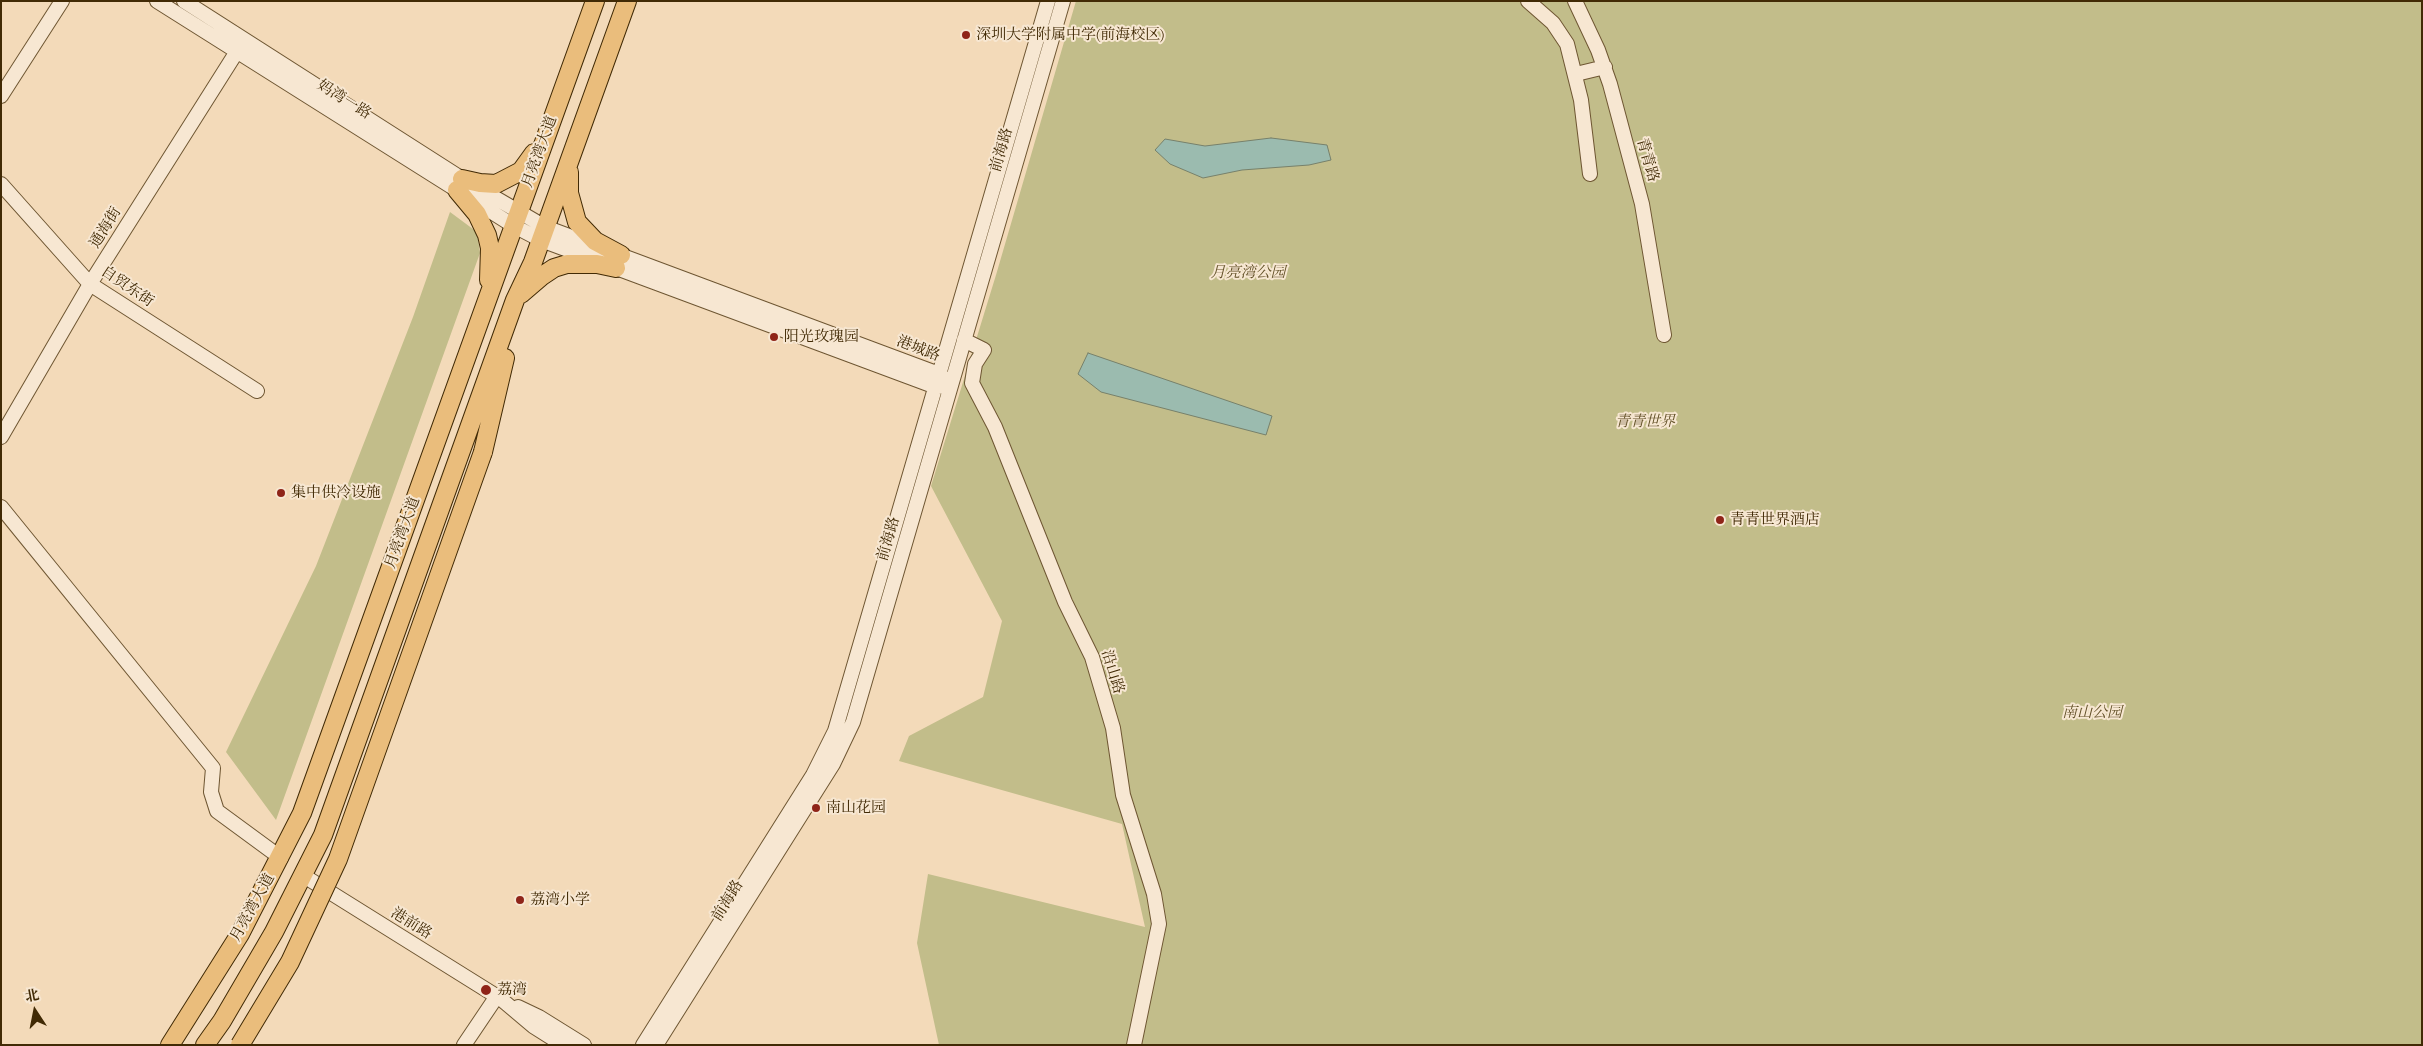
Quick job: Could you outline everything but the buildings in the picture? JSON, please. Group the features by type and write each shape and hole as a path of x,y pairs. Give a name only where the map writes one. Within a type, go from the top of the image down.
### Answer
{"main road":[{"name":"月亮湾大道","path":"170,1045 240,934 281,858 302,813 595,1"},
{"name":"月亮湾大道","path":"205,1045 250,975 304,876 334,807 513,307 543,234 628,1"},
{"path":"486,303 490,262 487,235 477,214 459,185 496,184 511,178 521,170 546,136"},
{"path":"573,151 569,174 569,193 577,222 619,262"},
{"path":"240,1045 290,962 338,859 483,452 510,335 513,307 554,268 582,263 619,262"}],"street":[{"path":"1,96 62,1"},
{"name":"妈湾一路","path":"157,1 241,46 516,220"},
{"name":"妈湾一路","path":"184,1 241,46"},
{"name":"前海路","path":"643,1045 813,775 830,743 842,710 1048,1"},
{"name":"前海路","path":"656,1045 844,743 853,722 1063,1"},
{"path":"1528,1 1553,22 1567,44 1581,100 1590,174"},
{"name":"青青路","path":"1575,1 1605,67 1642,204 1664,335"},
{"name":"通海街","path":"1,437 90,284 241,46"},
{"path":"1576,74 1605,67"},
{"name":"自贸东街","path":"1,184 90,284 257,391"},
{"name":"港城路","path":"516,220 543,234 951,386"},
{"name":"沿山路","path":"964,340 984,350 975,364 972,383 995,427 1065,602 1092,657 1113,728 1123,795 1154,894 1159,924 1134,1045"},
{"path":"1,508 213,768 211,792 217,811 281,858"},
{"name":"港前路","path":"304,876 499,998 533,1026 563,1045"},
{"path":"464,1045 499,998"},
{"name":"港前路","path":"499,998 539,1016 584,1045"}],"green space":[{"path":"1076,1 2422,1 2422,1045 939,1045 917,943 928,874 1145,927 1122,824 899,761 909,736 983,697 1002,621 931,486 996,275"},
{"path":"450,212 477,232 480,253 276,820 226,752 316,566 413,317"}],"shaded area":[{"path":"1271,138 1327,145 1331,160 1309,165 1242,170 1203,178 1170,164 1155,150 1165,139 1205,146"},
{"path":"1088,353 1272,416 1266,435 1101,392 1078,374"}],"place":[{"name":"深圳大学附属中学(前海校区)","path":"966,35"},
{"name":"阳光玫瑰园","path":"774,337"},
{"name":"集中供冷设施","path":"281,493"},
{"name":"青青世界酒店","path":"1720,520"},
{"name":"南山花园","path":"816,808"},
{"name":"荔湾小学","path":"520,900"},
{"name":"荔湾","path":"486,990"}],"park label":[{"name":"月亮湾公园","path":"1248,273"},
{"name":"青青世界","path":"1645,422"},
{"name":"南山公园","path":"2092,713"}]}
